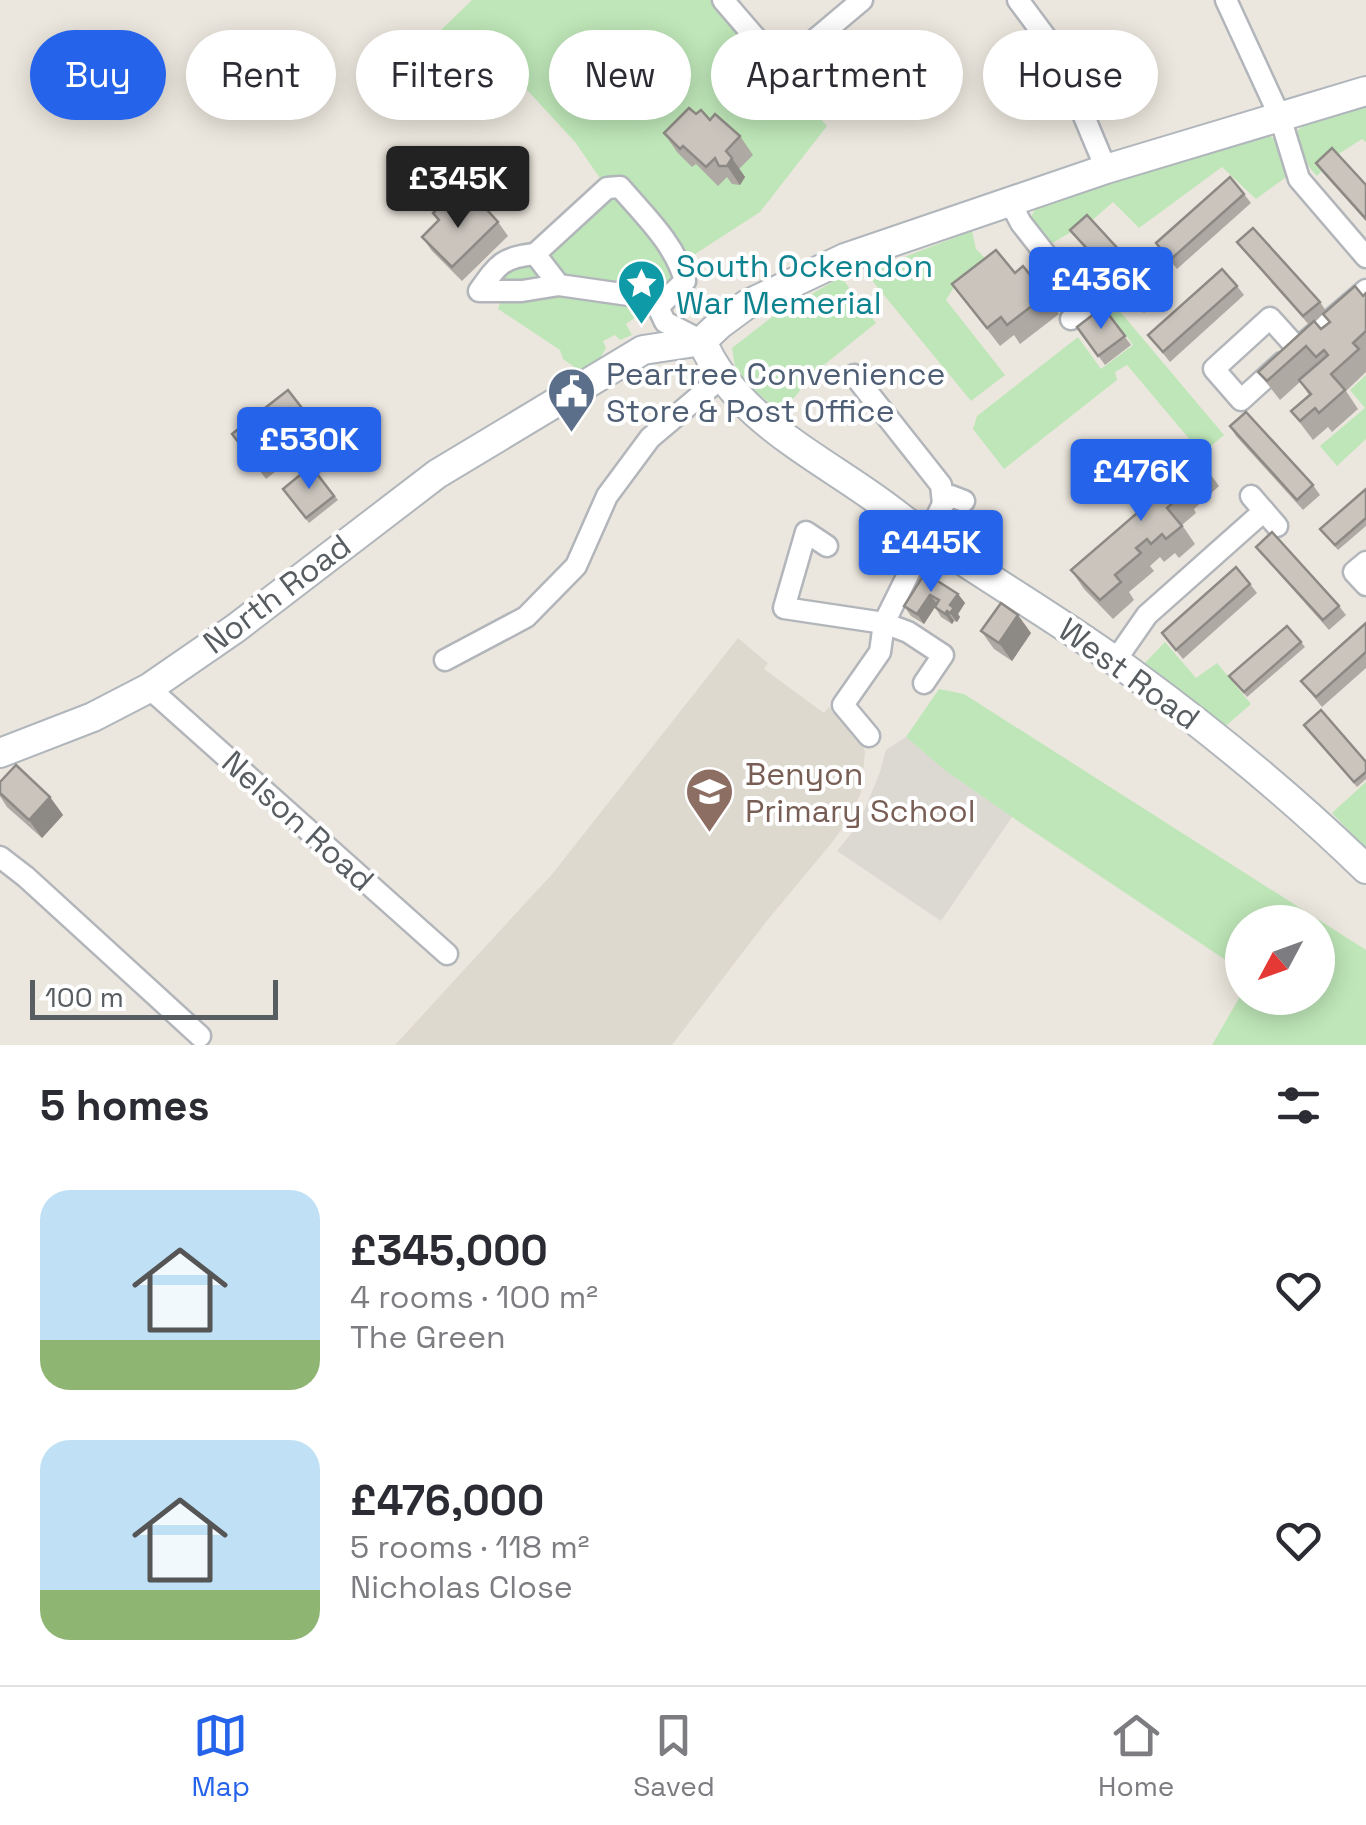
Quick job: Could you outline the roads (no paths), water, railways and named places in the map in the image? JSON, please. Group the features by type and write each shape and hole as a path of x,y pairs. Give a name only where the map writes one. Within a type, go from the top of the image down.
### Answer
{"main road":[{"path":"702,340 746,305 845,258 1106,169 1366,91"},
{"name":"West Road","path":"702,340 722,377 751,408 811,456 927,538 1115,661 1217,738 1366,868"},
{"name":"North Road","path":"0,752 93,717 149,688 236,628 436,474 644,350 702,340"}],"street":[{"path":"722,0 772,58 791,60 862,0"},
{"path":"1018,0 1058,54 1106,169"},
{"path":"1226,0 1280,117 1298,179 1366,257"},
{"path":"658,307 686,281 680,261 620,187 607,188 536,254 511,256 479,290 522,291 559,285 629,295 658,307 666,322 702,340"},
{"path":"1010,202 1021,223 1086,306"},
{"path":"536,254 559,285"},
{"path":"1298,349 1366,290"},
{"path":"854,375 953,502 927,538 884,623 880,652 843,706 869,736"},
{"path":"444,660 526,617 576,566 608,496 650,438 722,377"},
{"path":"1115,661 1148,615 1264,511"},
{"path":"827,546 806,532 784,608 884,623 908,632 943,656 924,683"},
{"path":"1366,562 1354,572 1366,585"},
{"name":"Nelson Road","path":"149,688 447,954"},
{"path":"0,858 26,877 200,1036"}],"place":[{"name":"South Ockendon War Memerial","path":"641,326"},
{"name":"Peartree Convenience Store & Post Office","path":"571,434"},
{"name":"Benyon Primary School","path":"710,834"}]}
